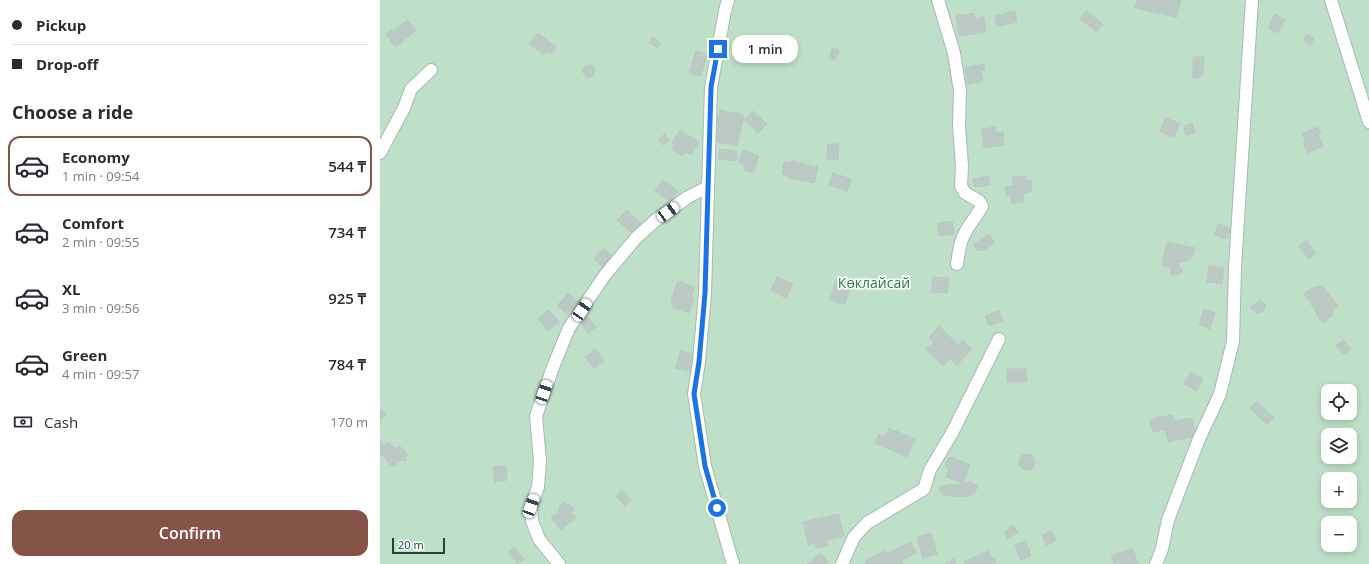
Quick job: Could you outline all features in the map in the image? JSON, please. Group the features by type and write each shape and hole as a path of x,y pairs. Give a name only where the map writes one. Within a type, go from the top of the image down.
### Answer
{"street":[{"path":"728,0 711,87 705,293 699,362 694,394 705,466 733,564"},
{"path":"938,0 954,53 960,91 959,126 962,166 961,186 965,193 979,201 982,206 960,242 957,264"},
{"path":"1156,564 1162,549 1168,520 1199,439 1220,394 1233,342 1235,267 1252,0"},
{"path":"1331,0 1369,122"},
{"path":"380,153 404,108 411,89 431,70"},
{"path":"559,564 539,539 532,521 531,506 538,487 540,461 536,416 553,367 569,328 605,275 636,238 663,215 688,197 708,186"},
{"path":"842,564 854,537 868,522 924,490 930,470 952,433 999,339"}],"green space":[{"name":"Көклайсай","path":"380,0 1369,0 1369,564 380,564"}],"building":[{"path":"1137,0 1181,0 1177,17 1135,8"},
{"path":"1015,11 1017,22 997,26 995,16"},
{"path":"1086,11 1103,24 1097,32 1080,19"},
{"path":"974,13 975,19 984,17 986,32 959,36 956,16"},
{"path":"1275,14 1285,20 1278,33 1268,28"},
{"path":"407,20 416,30 396,47 386,35 391,29 393,32"},
{"path":"538,33 556,47 551,54 547,52 544,55 529,44"},
{"path":"1307,34 1314,39 1310,45 1303,40"},
{"path":"653,37 660,43 657,48 649,42"},
{"path":"832,48 839,50 835,60 829,58"},
{"path":"696,51 707,54 701,76 689,73"},
{"path":"1193,57 1204,57 1203,75 1198,78 1193,78"},
{"path":"984,64 985,70 981,71 983,81 968,84 965,68"},
{"path":"589,65 593,67 595,71 593,75 589,77 585,75 583,71 585,67"},
{"path":"720,110 744,115 737,146 713,141"},
{"path":"753,111 767,124 758,133 744,120"},
{"path":"1165,118 1179,123 1174,137 1160,132"},
{"path":"1192,123 1195,133 1186,135 1184,126"},
{"path":"996,127 996,133 1003,132 1004,145 984,148 982,129"},
{"path":"1318,127 1321,133 1318,134 1323,146 1308,153 1303,143 1306,142 1302,134"},
{"path":"680,130 699,142 691,155 686,152 682,156 672,149 675,145 672,143"},
{"path":"665,134 669,141 663,145 658,139"},
{"path":"828,144 839,144 838,160 827,159"},
{"path":"720,149 737,151 736,161 718,159"},
{"path":"743,150 759,156 753,173 744,170 744,164 739,162"},
{"path":"791,161 818,167 814,183 788,178 788,175 782,174 784,162 790,163"},
{"path":"833,173 851,179 847,191 829,185"},
{"path":"988,176 990,185 975,187 973,179"},
{"path":"1025,176 1026,181 1031,180 1032,191 1023,193 1024,202 1012,204 1011,195 1007,196 1005,187 1013,186 1012,177"},
{"path":"663,180 678,191 671,202 655,191"},
{"path":"627,210 642,224 633,234 617,220"},
{"path":"952,221 954,234 939,236 938,223"},
{"path":"1218,224 1230,228 1227,239 1215,235"},
{"path":"989,234 995,243 986,249 977,251 973,245"},
{"path":"1306,241 1316,253 1309,259 1299,246"},
{"path":"1167,242 1195,248 1193,256 1189,260 1179,263 1182,272 1178,275 1172,275 1170,273 1171,268 1168,266 1162,266"},
{"path":"603,248 614,257 604,268 594,259"},
{"path":"1209,265 1224,268 1222,284 1207,282"},
{"path":"777,277 793,284 786,298 771,290"},
{"path":"933,277 949,278 947,293 931,292"},
{"path":"836,280 851,284 845,304 830,300"},
{"path":"678,281 694,287 691,298 694,299 689,313 673,307 671,301"},
{"path":"1317,286 1323,287 1338,306 1334,309 1332,316 1323,323 1304,294"},
{"path":"568,293 578,302 567,314 557,306"},
{"path":"1261,300 1266,306 1263,311 1258,313 1251,309 1251,306"},
{"path":"1204,309 1215,313 1210,329 1199,325"},
{"path":"549,310 559,322 548,331 538,318"},
{"path":"999,311 1003,321 989,326 985,316"},
{"path":"588,317 596,327 588,333 580,323"},
{"path":"939,326 958,345 963,340 972,349 957,365 950,358 943,366 926,349 934,342 929,337"},
{"path":"1343,340 1351,349 1345,355 1336,346"},
{"path":"596,349 604,361 594,368 585,357"},
{"path":"680,351 695,354 691,371 676,368"},
{"path":"1007,369 1026,369 1027,382 1007,382"},
{"path":"1191,372 1203,379 1196,391 1184,384"},
{"path":"1257,401 1274,418 1267,425 1250,408"},
{"path":"381,409 386,415 380,420 380,410"},
{"path":"1171,415 1175,421 1192,418 1196,436 1168,442 1165,429 1153,432 1150,420"},
{"path":"889,428 915,439 907,457 875,443 879,434 885,437"},
{"path":"380,440 384,445 389,442 395,449 398,446 402,448 407,454 406,461 401,460 393,467 382,455 380,456"},
{"path":"1027,454 1033,456 1035,462 1033,468 1027,470 1021,468 1019,462 1021,456"},
{"path":"949,457 970,464 963,483 946,477 949,470 945,466"},
{"path":"506,466 507,480 495,482 493,467"},
{"path":"972,482 977,488 974,494 965,497 943,495 939,487 955,484 958,485"},
{"path":"622,490 631,500 625,506 616,496"},
{"path":"564,502 567,505 569,503 574,509 571,512 576,517 561,530 551,518 560,510 558,508"},
{"path":"839,514 844,536 827,540 828,546 816,548 815,543 808,545 803,522"},
{"path":"1013,525 1018,532 1008,539 1004,533"},
{"path":"1052,531 1056,541 1046,545 1042,535"},
{"path":"931,533 937,554 923,558 917,537"},
{"path":"1026,541 1031,556 1020,560 1015,545"},
{"path":"911,542 916,553 901,561 902,564 867,564 865,561 885,551 887,554"},
{"path":"514,547 524,559 518,564 508,552"},
{"path":"1133,549 1138,564 1114,564 1111,556"},
{"path":"989,551 992,558 994,557 996,562 992,564 966,564 964,561"},
{"path":"820,553 829,564 807,564"},
{"path":"954,559 956,563 946,564 946,563"}],"route":[{"path":"717,508 705,466 694,394 699,362 705,293 711,87 718,49"}]}
